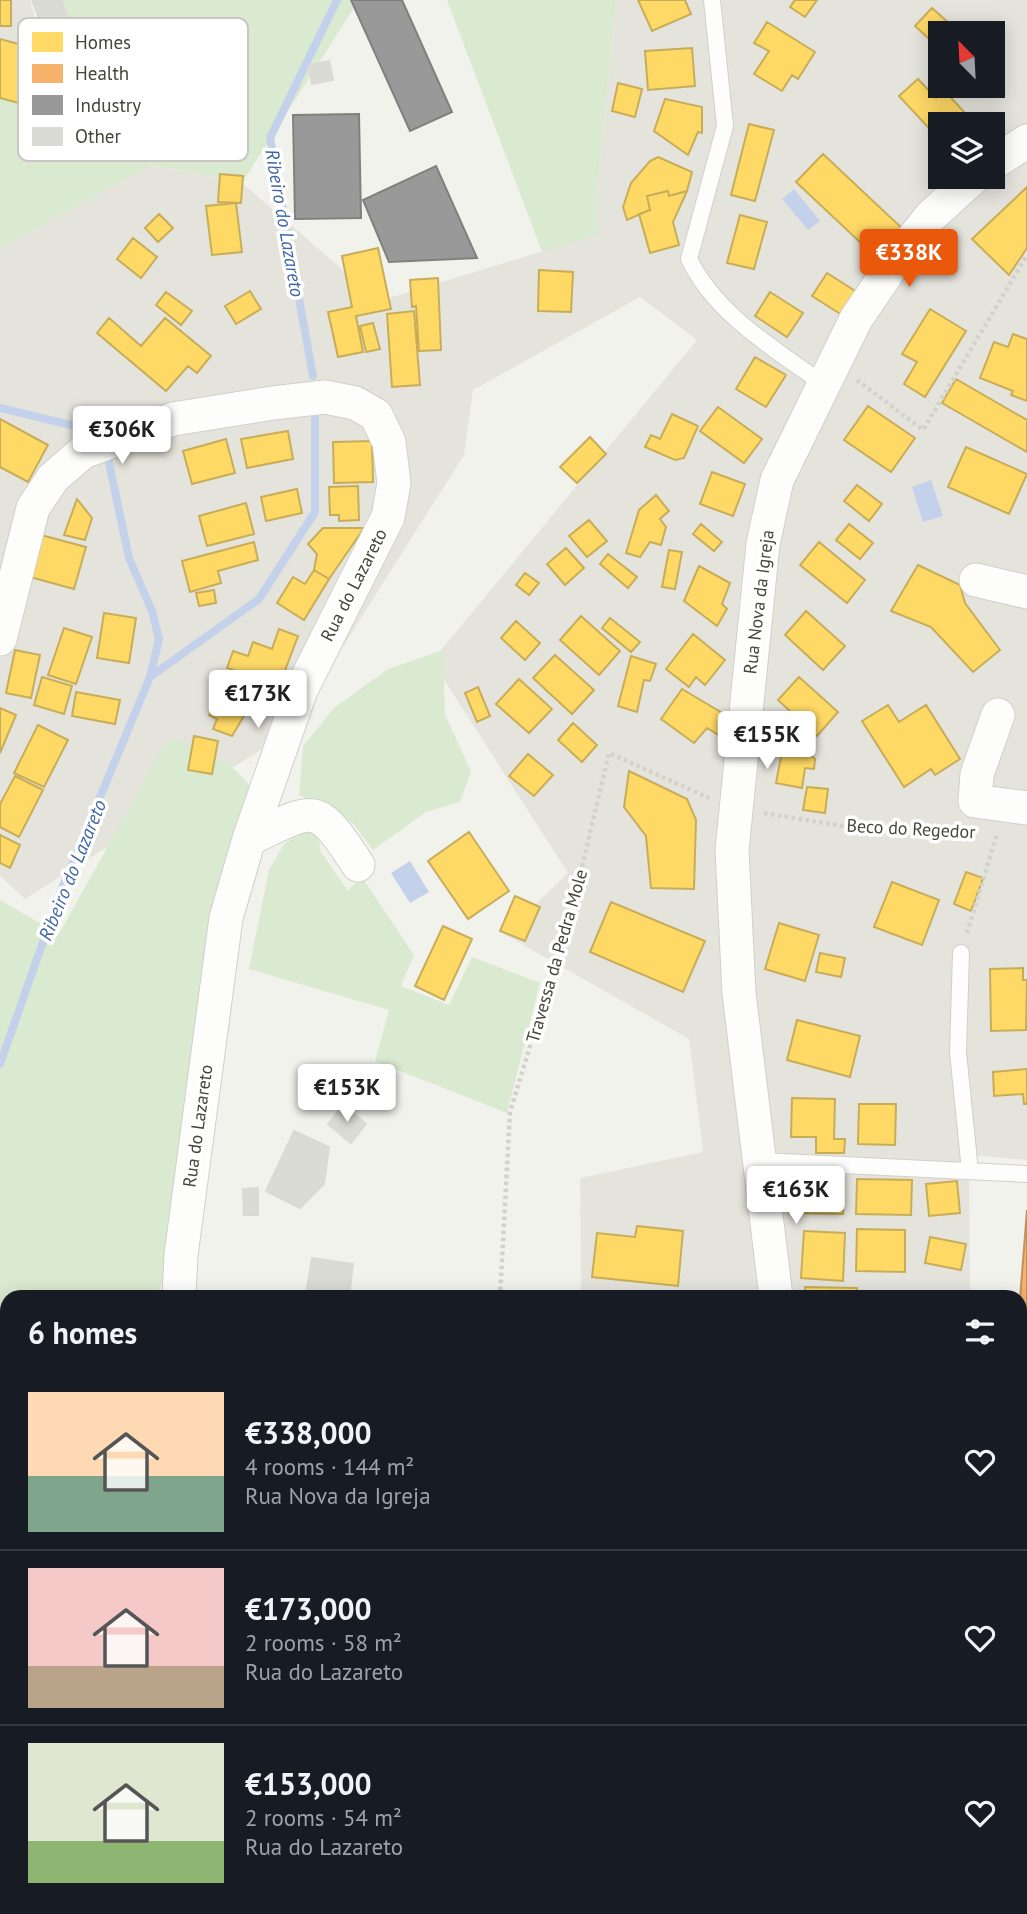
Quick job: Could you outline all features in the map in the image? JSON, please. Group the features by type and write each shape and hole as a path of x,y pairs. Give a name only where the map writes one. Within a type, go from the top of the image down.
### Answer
{"street":[{"path":"1005,155 1027,141"},
{"name":"Rua Nova da Igreja","path":"775,1290 762,1161 739,993 732,850 763,544 777,480 856,319 898,257 931,216 961,189"},
{"name":"Rua do Lazareto","path":"0,639 33,508 53,478 83,452 173,419 325,397 355,403 376,415 390,442 394,483 388,516 301,690 249,839 226,918 181,1255 179,1290"},
{"path":"976,580 1027,592"},
{"path":"998,715 977,774 975,801 1027,808"},
{"path":"249,839 296,817 313,814 326,820 358,865"}],"lane":[{"path":"712,0 725,126 690,259 695,271 744,327 828,373"},
{"path":"961,953 958,1052 970,1171"},
{"path":"762,1161 1027,1174"},
{"path":"167,1290 181,1255"}],"path":[{"path":"828,373 923,430 1027,255"},
{"name":"Travessa da Pedra Mole","path":"500,1290 510,1112 573,905 609,753 736,809"},
{"name":"Beco do Regedor","path":"736,809 854,828 997,834 961,953"}],"shaded area":[{"path":"0,0 30,0 35,18 18,18 18,46 0,47"},
{"path":"616,0 1027,0 1027,1160 969,1155 970,1290 581,1290 580,1178 703,1152 689,1039 504,934 568,873 432,661 697,340 640,297 473,390 464,455 289,732 25,899 0,876 0,248 152,165 242,183 379,301 596,235 597,190"}],"green space":[{"path":"33,0 359,0 242,183 152,165 0,248 0,49 18,49 18,161 248,161 248,18 37,18"},
{"path":"447,0 616,0 597,190 597,235 542,252"},
{"path":"443,650 445,714 471,772 460,802 426,812 373,850 353,823 299,795 303,746 334,708 388,669"},
{"path":"168,738 197,747 222,760 253,790 260,804 172,1250 159,1290 0,1290 0,900 59,934"},
{"path":"307,830 318,836 321,852 348,891 361,876 414,955 401,986 449,1005 472,957 540,983 507,1113 375,1061 389,1010 249,969 269,870 284,844"}],"water":[{"path":"794,189 820,221 808,230 782,199"},
{"path":"931,480 943,516 923,522 912,487"},
{"path":"410,861 429,892 410,903 391,873"}],"building: Homes":[{"path":"0,0 11,0 11,26 0,26"},
{"path":"638,0 685,0 691,14 652,31"},
{"path":"795,0 817,0 805,17 790,7"},
{"path":"932,8 947,21 928,21 928,38 915,26"},
{"path":"767,22 815,52 798,79 792,75 782,91 754,74 769,51 754,43"},
{"path":"0,39 18,44 18,103 0,98"},
{"path":"692,48 695,86 648,90 645,51"},
{"path":"918,79 928,90 928,98 951,98 964,112 928,112 928,127 899,96"},
{"path":"618,83 642,89 635,117 612,111"},
{"path":"665,99 702,107 702,133 698,132 688,155 654,131"},
{"path":"749,124 774,130 755,201 731,195"},
{"path":"823,154 906,232 879,260 796,182"},
{"path":"658,157 692,172 687,191 669,196 668,191 647,196 650,210 627,220 623,207 631,183 650,161"},
{"path":"220,174 243,176 241,203 218,202"},
{"path":"1027,187 1027,248 1009,275 972,239"},
{"path":"668,191 669,196 687,191 673,222 679,245 650,253 639,214 650,210 647,196"},
{"path":"236,203 242,252 212,255 206,206"},
{"path":"159,214 173,228 158,242 145,228"},
{"path":"740,215 767,222 754,269 727,263"},
{"path":"133,238 157,257 141,278 117,259"},
{"path":"378,248 391,309 356,316 363,352 338,357 328,312 352,307 342,256"},
{"path":"539,270 573,272 571,312 538,311"},
{"path":"827,273 860,294 845,317 812,296"},
{"path":"438,278 441,350 419,351 416,306 412,307 410,280"},
{"path":"250,291 261,309 236,324 225,306"},
{"path":"166,292 192,311 181,325 156,305"},
{"path":"770,292 803,313 787,337 755,316"},
{"path":"930,309 966,331 925,397 904,384 917,362 902,354"},
{"path":"414,311 420,385 392,387 387,314"},
{"path":"109,318 141,346 165,318 211,356 197,373 188,366 166,391 97,333"},
{"path":"373,323 380,349 366,352 360,326"},
{"path":"1013,334 1027,339 1027,401 1011,395 1013,391 980,378 994,342 1008,347"},
{"path":"755,357 786,375 766,407 736,389"},
{"path":"956,379 1027,420 1027,452 942,403"},
{"path":"868,406 915,438 891,472 844,440"},
{"path":"718,407 762,439 744,463 700,431"},
{"path":"672,414 698,426 684,458 675,460 645,447 651,435 660,439"},
{"path":"0,419 48,445 28,482 0,467"},
{"path":"288,431 293,459 247,468 241,439"},
{"path":"590,437 606,454 577,483 560,467"},
{"path":"226,439 235,473 192,484 183,451"},
{"path":"372,441 373,482 334,483 333,442"},
{"path":"966,447 1027,474 1009,514 948,487"},
{"path":"712,472 745,484 733,516 700,504"},
{"path":"857,485 882,504 869,521 844,501"},
{"path":"358,486 359,520 339,521 339,515 330,515 329,487"},
{"path":"297,489 302,513 266,521 261,497"},
{"path":"656,495 669,511 660,519 666,527 661,545 650,542 640,557 626,553 639,510"},
{"path":"77,499 92,518 85,540 64,535"},
{"path":"246,503 254,534 207,546 199,516"},
{"path":"589,520 607,541 587,557 569,536"},
{"path":"701,524 722,542 714,551 693,534"},
{"path":"849,524 873,543 860,559 836,540"},
{"path":"323,528 364,528 329,579 314,570 317,554 308,544"},
{"path":"41,535 86,547 74,589 30,577"},
{"path":"254,542 258,560 218,571 221,583 190,592 182,561"},
{"path":"819,542 865,580 847,603 800,565"},
{"path":"566,548 584,568 565,585 547,564"},
{"path":"669,550 682,552 675,589 662,587"},
{"path":"608,554 637,577 628,588 600,564"},
{"path":"918,565 960,585 965,603 1000,650 973,672 931,627 891,611"},
{"path":"699,566 730,583 722,604 727,609 717,626 684,601"},
{"path":"314,570 329,579 304,620 277,603 293,577 305,584"},
{"path":"525,573 539,583 529,595 516,585"},
{"path":"214,590 216,603 199,606 196,593"},
{"path":"806,611 845,646 823,670 785,635"},
{"path":"104,613 136,618 129,663 97,658"},
{"path":"581,616 620,651 599,675 560,640"},
{"path":"610,618 640,642 631,652 602,628"},
{"path":"516,621 540,643 525,660 501,638"},
{"path":"64,628 92,637 76,684 48,675"},
{"path":"279,629 298,636 279,686 227,668 233,651 248,656 253,642 272,649"},
{"path":"693,634 725,660 705,685 696,677 689,687 666,669"},
{"path":"15,650 40,655 31,698 6,693"},
{"path":"555,655 594,690 572,714 533,678"},
{"path":"631,656 656,664 650,681 644,680 637,712 618,706"},
{"path":"42,677 72,686 64,714 34,705"},
{"path":"799,677 838,712 817,736 778,700"},
{"path":"519,679 552,709 529,733 496,704"},
{"path":"230,681 257,694 232,736 213,729 217,719 209,715"},
{"path":"478,687 490,716 477,722 465,693"},
{"path":"682,689 729,717 722,737 707,728 694,743 661,719"},
{"path":"76,692 120,700 115,724 72,716"},
{"path":"888,705 899,722 926,705 960,759 935,775 931,769 904,787 862,721"},
{"path":"0,708 16,715 0,753"},
{"path":"573,723 597,745 582,762 558,740"},
{"path":"38,725 68,740 44,787 14,773"},
{"path":"194,736 218,741 212,774 188,770"},
{"path":"785,736 815,759 814,769 805,768 802,788 776,783"},
{"path":"528,754 553,775 534,796 509,776"},
{"path":"629,771 687,799 696,820 694,889 651,888 646,836 624,807"},
{"path":"15,776 43,790 19,837 0,827 0,804"},
{"path":"807,787 828,789 825,813 803,810"},
{"path":"469,832 509,891 468,919 428,861"},
{"path":"0,835 20,845 10,868 0,863"},
{"path":"966,872 983,878 971,911 954,904"},
{"path":"892,882 939,900 922,945 874,927"},
{"path":"515,896 540,907 525,941 500,931"},
{"path":"611,902 705,941 683,992 590,952"},
{"path":"779,923 819,935 805,981 765,969"},
{"path":"443,926 472,939 444,1000 415,986"},
{"path":"820,953 845,958 841,977 816,972"},
{"path":"1023,968 1023,980 1027,980 1026,1030 991,1031 990,969"},
{"path":"797,1020 860,1036 850,1077 787,1060"},
{"path":"1027,1069 1027,1104 1024,1104 1023,1094 994,1096 993,1072"},
{"path":"792,1098 835,1099 834,1139 845,1139 844,1153 816,1153 816,1137 791,1137"},
{"path":"859,1104 896,1104 895,1145 858,1144"},
{"path":"789,1178 844,1178 843,1214 789,1213"},
{"path":"857,1179 912,1180 911,1215 856,1214"},
{"path":"957,1181 960,1213 929,1216 926,1184"},
{"path":"637,1226 683,1231 678,1286 592,1277 597,1233 635,1237"},
{"path":"857,1229 905,1230 905,1272 856,1271"},
{"path":"804,1231 845,1233 843,1281 801,1278"},
{"path":"930,1237 966,1244 961,1270 925,1263"},
{"path":"805,1287 857,1288 857,1290 805,1290"}],"building: Health":[{"path":"1027,1210 1027,1290 1021,1290"}],"building: Industry":[{"path":"351,0 402,0 452,112 410,131"},
{"path":"359,114 361,218 295,219 293,115"},
{"path":"436,166 477,258 389,262 363,200"}],"building: Other":[{"path":"32,0 61,0 68,18 39,18"},
{"path":"329,61 333,80 312,84 309,65"},
{"path":"343,1105 366,1124 351,1143 328,1124"},
{"path":"294,1131 329,1147 324,1184 300,1208 266,1191"},
{"path":"258,1188 258,1215 244,1215 243,1189"},
{"path":"312,1258 353,1264 350,1290 307,1290"}],"waterway":[{"name":"Ribeiro do Lazareto","path":"313,376 270,138 337,0"},
{"name":"Ribeiro do Lazareto","path":"0,408 75,426 90,440"},
{"name":"Ribeiro do Lazareto","path":"0,1064 61,891 150,677 259,599 315,512 315,418"},
{"name":"Ribeiro do Lazareto","path":"102,452 108,458 129,558 152,611 159,639 150,677"}]}
